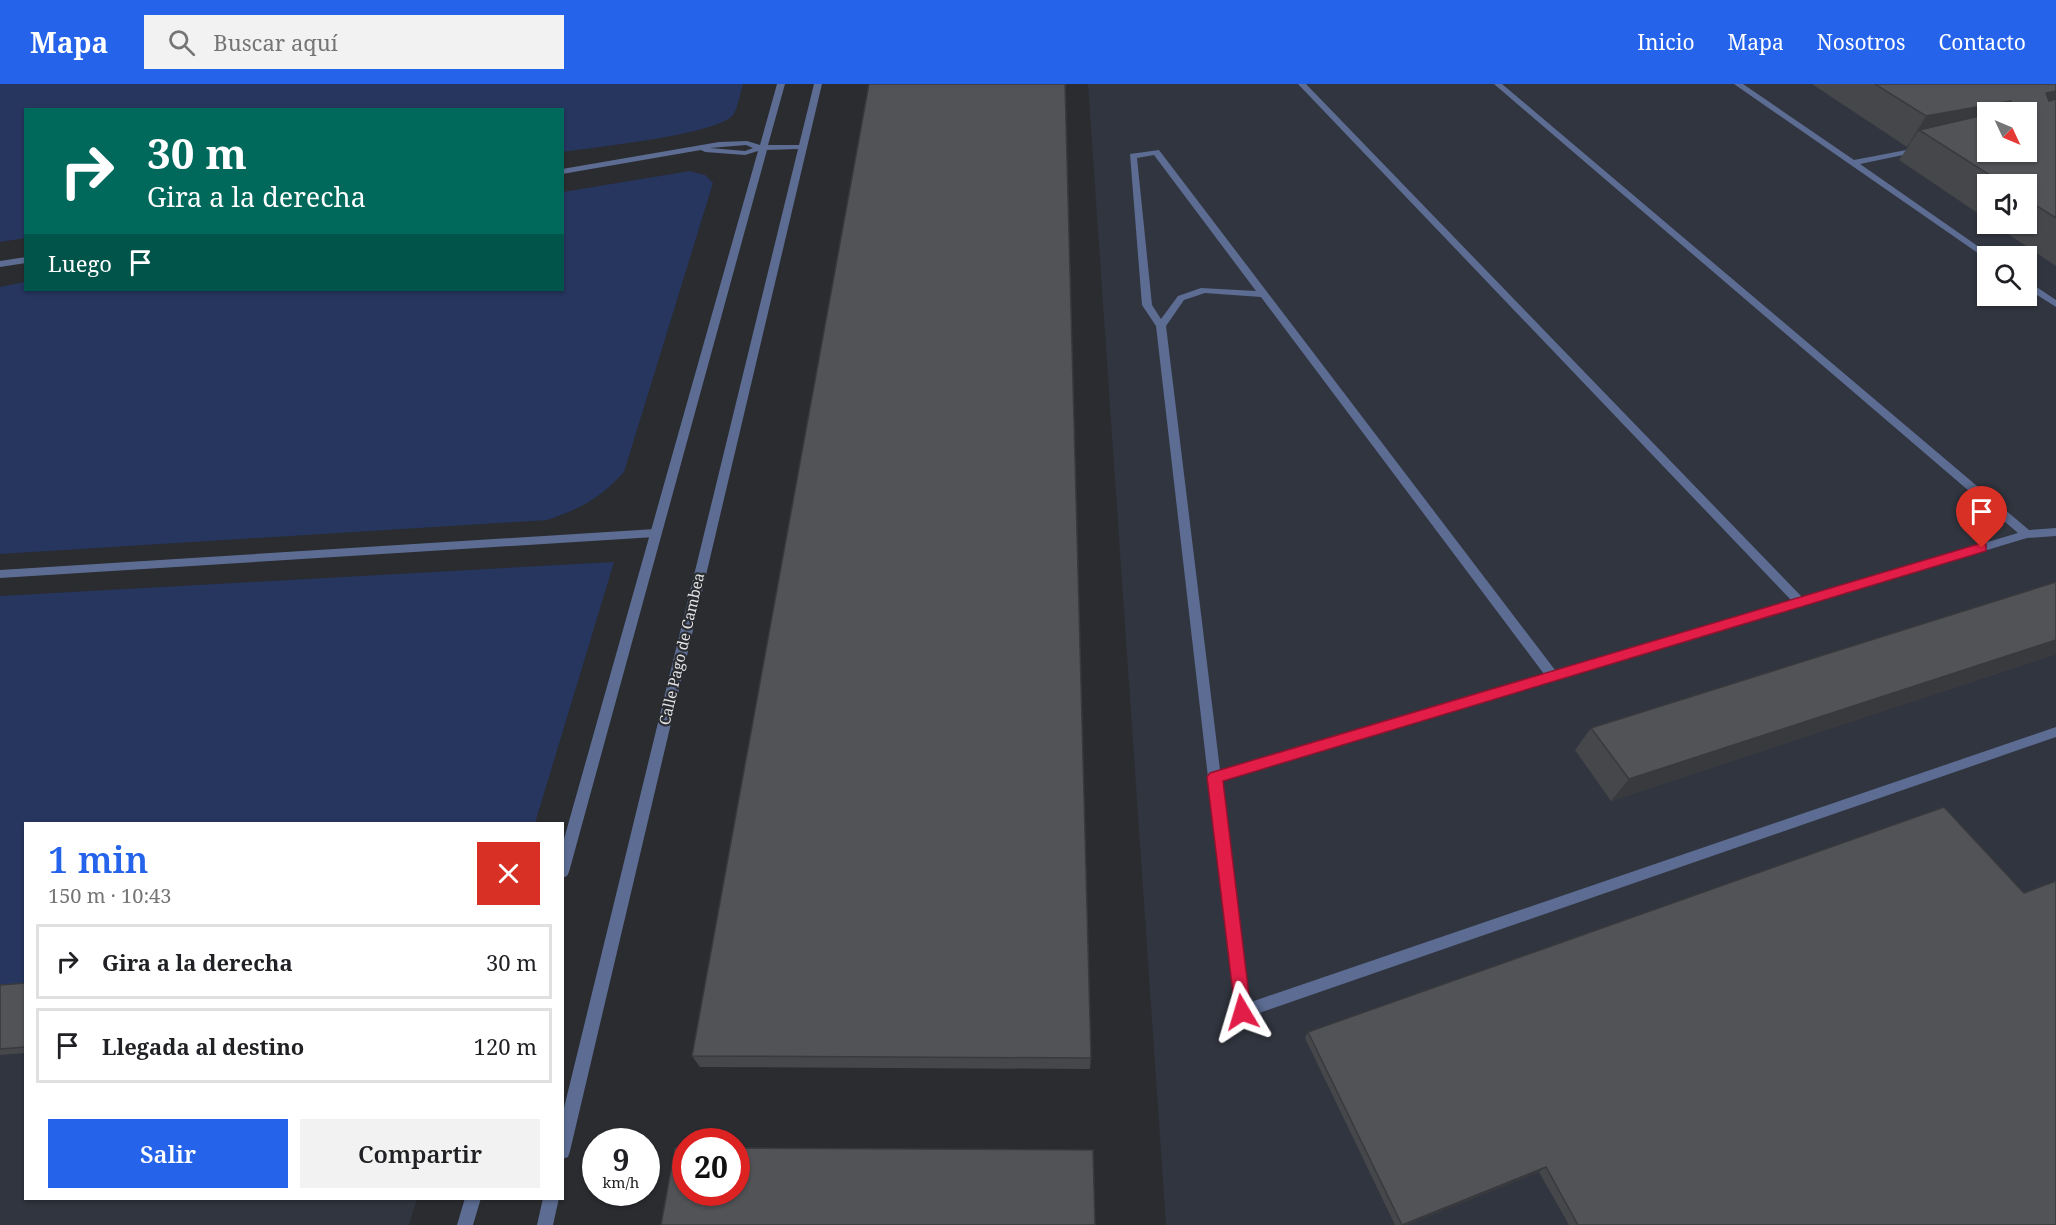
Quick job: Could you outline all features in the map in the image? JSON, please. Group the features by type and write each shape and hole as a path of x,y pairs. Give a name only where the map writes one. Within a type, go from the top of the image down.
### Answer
{"street":[{"path":"564,865 761,148 781,84"},
{"name":"Calle Pago de Cambea","path":"564,1143 801,147 818,84"},
{"path":"1302,84 1800,602"},
{"path":"1498,84 2027,534"},
{"path":"1738,84 1977,248"},
{"path":"564,172 701,150 745,153 761,148 801,147"},
{"path":"1852,163 1931,147"},
{"path":"1553,676 1156,152 1133,156 1147,305 1161,326 1242,1012 2056,732"},
{"path":"0,264 24,260"},
{"path":"1161,326 1181,298 1204,290 1263,294"},
{"path":"2037,291 2056,304"},
{"path":"1215,777 2027,534 2056,532"},
{"path":"0,574 655,533"},
{"path":"465,1225 472,1200"},
{"path":"545,1225 551,1200"}],"shaded area":[{"path":"0,84 743,84 733,115 704,129 564,152 564,108 24,108 24,238 0,242"},
{"path":"1088,84 2056,84 2056,1225 1166,1225"},
{"path":"690,171 705,175 713,183 624,472 589,502 547,520 0,554 0,287 24,282 24,291 564,291 564,192"},
{"path":"614,562 535,822 24,822 24,990 0,992 0,596"},
{"path":"24,990 24,1200 417,1200 409,1225 0,1225 0,992"}],"building":[{"path":"869,84 1065,84 1091,1058 692,1056"},
{"path":"1875,84 2056,84 2056,91 2046,93 2049,101 2056,99 2056,218 2037,206 2037,174 1988,174 1919,130 1977,117 1977,162 2037,162 2037,102 1977,102 1977,107 1926,116"},
{"path":"2056,582 2056,640 1629,779 1591,728"},
{"path":"1944,807 2024,893 2056,881 2056,1225 1578,1225 1546,1167 1402,1225 1308,1032"},
{"path":"24,983 24,1047 0,1049 0,985"},
{"path":"750,1148 1093,1150 1095,1225 661,1225 672,1164 672,1206 750,1206"}],"route":[{"path":"1242,1012 1215,777 1982,548"}]}
